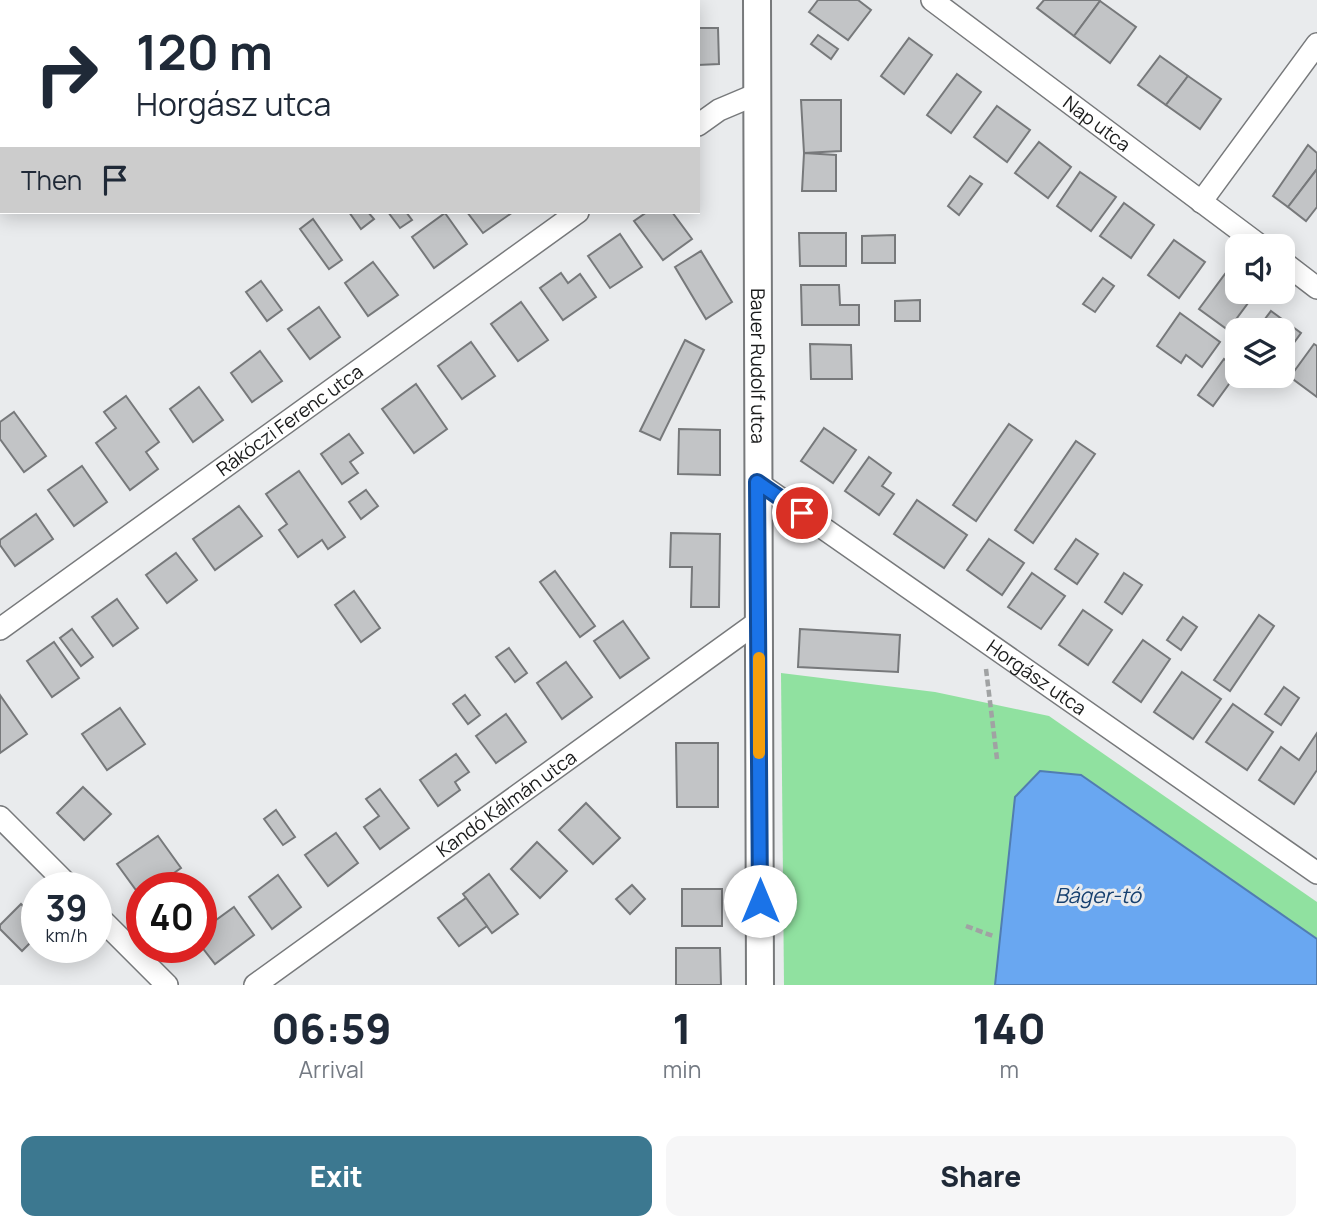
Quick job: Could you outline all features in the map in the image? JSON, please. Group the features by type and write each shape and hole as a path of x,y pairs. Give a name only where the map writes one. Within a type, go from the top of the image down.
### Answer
{"street":[{"name":"Bauer Rudolf utca","path":"757,0 760,985"},
{"name":"Nap utca","path":"932,0 1244,234"},
{"path":"1200,202 1317,44"},
{"path":"700,124 719,110 757,94"},
{"name":"Rákóczi Ferenc utca","path":"0,629 575,214"},
{"path":"1295,271 1317,288"},
{"name":"Horgász utca","path":"757,482 1317,873"},
{"name":"Kandó Kálmán utca","path":"254,985 759,621"},
{"path":"0,817 55,872"},
{"path":"112,930 167,985"}],"path":[{"path":"983,640 997,759"},
{"path":"966,926 993,936"}],"green space":[{"path":"781,673 935,692 1049,716 1317,902 1317,985 784,985"}],"water":[{"name":"Báger-tó","path":"1040,771 1081,775 1317,939 1317,985 995,985 1015,797"}],"building":[{"path":"818,0 858,0 871,10 848,40 809,12"},
{"path":"1044,0 1100,1 1074,36 1037,8"},
{"path":"1100,1 1136,27 1110,63 1074,36"},
{"path":"700,28 718,28 719,64 700,65"},
{"path":"818,35 838,49 831,59 811,44"},
{"path":"909,38 932,55 904,94 881,76"},
{"path":"1160,56 1188,76 1166,105 1138,85"},
{"path":"957,74 981,92 951,133 927,115"},
{"path":"1188,76 1221,99 1200,129 1166,105"},
{"path":"801,100 841,100 841,151 804,153"},
{"path":"997,106 1030,130 1007,162 974,137"},
{"path":"1039,142 1071,167 1048,198 1015,173"},
{"path":"1308,145 1317,153 1317,169 1288,207 1273,196"},
{"path":"804,153 836,155 836,191 802,191"},
{"path":"1317,169 1317,207 1306,221 1288,207"},
{"path":"1080,172 1116,197 1091,231 1057,206"},
{"path":"970,176 982,184 959,215 948,206"},
{"path":"1124,203 1154,225 1131,258 1100,236"},
{"path":"350,214 370,214 374,219 361,229"},
{"path":"390,214 408,214 412,220 400,228"},
{"path":"446,214 467,244 434,268 412,237"},
{"path":"469,214 510,214 483,233"},
{"path":"644,214 673,214 692,239 663,260 634,221"},
{"path":"313,219 342,260 329,269 300,229"},
{"path":"799,233 846,233 846,266 800,266"},
{"path":"620,234 642,267 610,288 588,256"},
{"path":"895,235 895,263 862,263 862,236"},
{"path":"1174,240 1205,262 1179,298 1148,275"},
{"path":"701,251 732,302 706,319 675,267"},
{"path":"373,262 398,295 368,316 345,283"},
{"path":"561,273 568,283 580,274 596,297 563,320 540,288"},
{"path":"1225,274 1225,304 1247,304 1237,318 1225,318 1225,328 1199,309"},
{"path":"1103,278 1114,286 1095,312 1083,304"},
{"path":"261,281 282,310 267,321 246,292"},
{"path":"801,285 839,285 840,305 859,305 859,325 802,325"},
{"path":"920,300 920,321 895,321 895,301"},
{"path":"521,302 548,340 518,361 491,324"},
{"path":"319,307 340,337 310,359 288,329"},
{"path":"1271,311 1281,318 1266,318"},
{"path":"1180,313 1220,342 1202,367 1186,355 1181,363 1157,346"},
{"path":"1295,329 1301,333 1295,341"},
{"path":"685,340 704,350 660,440 640,431"},
{"path":"471,342 495,376 462,399 438,366"},
{"path":"810,344 851,345 852,379 811,379"},
{"path":"1314,344 1317,346 1317,397 1295,381 1295,370"},
{"path":"260,351 282,381 252,402 231,373"},
{"path":"1224,359 1226,388 1213,406 1198,395"},
{"path":"416,384 447,429 414,453 382,409"},
{"path":"199,387 223,420 193,442 170,409"},
{"path":"126,396 159,442 146,452 158,469 130,490 96,443 116,428 104,412"},
{"path":"14,412 46,456 24,472 0,439 0,422"},
{"path":"1009,424 1032,440 976,521 953,505"},
{"path":"824,428 856,450 833,483 801,461"},
{"path":"679,429 720,430 720,475 678,474"},
{"path":"349,434 363,453 350,462 358,473 342,484 321,454"},
{"path":"1076,441 1095,454 1033,543 1015,530"},
{"path":"869,457 891,473 882,486 894,494 879,515 845,491"},
{"path":"82,466 107,502 74,526 48,490"},
{"path":"299,471 345,537 328,549 322,540 298,557 279,530 287,524 266,494"},
{"path":"366,490 378,506 361,519 349,502"},
{"path":"917,500 967,535 944,568 894,534"},
{"path":"239,506 262,536 215,570 193,539"},
{"path":"36,514 53,539 15,566 0,545 0,540"},
{"path":"671,533 720,534 719,607 691,607 692,567 670,567"},
{"path":"989,539 1024,563 1002,595 967,570"},
{"path":"1076,539 1098,554 1077,584 1055,569"},
{"path":"176,553 197,580 167,603 146,575"},
{"path":"555,571 595,626 580,637 540,582"},
{"path":"1032,573 1065,596 1041,629 1008,607"},
{"path":"1124,573 1142,585 1122,614 1105,602"},
{"path":"354,591 380,628 361,642 335,605"},
{"path":"117,599 138,628 113,646 92,617"},
{"path":"1083,610 1112,630 1088,665 1059,645"},
{"path":"1259,615 1274,626 1230,691 1214,680"},
{"path":"1183,617 1197,627 1181,650 1167,640"},
{"path":"623,621 649,658 620,678 594,641"},
{"path":"72,629 93,657 81,666 60,638"},
{"path":"800,629 900,635 898,672 798,667"},
{"path":"1143,640 1170,659 1141,702 1113,682"},
{"path":"54,642 79,678 52,697 27,661"},
{"path":"509,648 527,673 515,682 496,657"},
{"path":"566,662 592,697 562,719 537,683"},
{"path":"1182,672 1221,699 1193,739 1154,712"},
{"path":"1284,687 1299,698 1281,725 1265,714"},
{"path":"0,695 27,734 0,753"},
{"path":"465,695 480,715 468,724 453,704"},
{"path":"1233,704 1273,732 1247,770 1206,742"},
{"path":"120,708 145,744 107,770 82,734"},
{"path":"506,714 526,742 496,763 476,736"},
{"path":"1317,733 1317,770 1294,804 1259,780 1281,747 1299,760"},
{"path":"676,743 718,743 718,807 677,807"},
{"path":"456,754 469,772 455,782 460,790 438,806 420,780"},
{"path":"83,787 111,814 84,840 57,813"},
{"path":"380,789 409,828 380,849 364,827 379,816 366,799"},
{"path":"586,803 620,838 593,864 559,830"},
{"path":"276,810 295,837 283,845 264,819"},
{"path":"336,833 358,863 328,886 305,855"},
{"path":"158,836 181,868 175,872 126,872 126,876 117,864"},
{"path":"537,842 567,871 540,898 511,869"},
{"path":"489,874 518,914 492,933 463,894"},
{"path":"278,875 301,907 272,929 249,897"},
{"path":"632,885 645,899 630,914 616,899"},
{"path":"682,889 722,889 722,926 682,926"},
{"path":"466,898 487,926 459,946 438,918"},
{"path":"21,904 21,950 0,929 0,925"},
{"path":"234,907 254,935 217,963 217,919"},
{"path":"676,948 720,948 721,985 676,985"}],"slow traffic":[{"path":"759,658 759,753"}],"route":[{"path":"760,901 757,482 802,513"}]}
